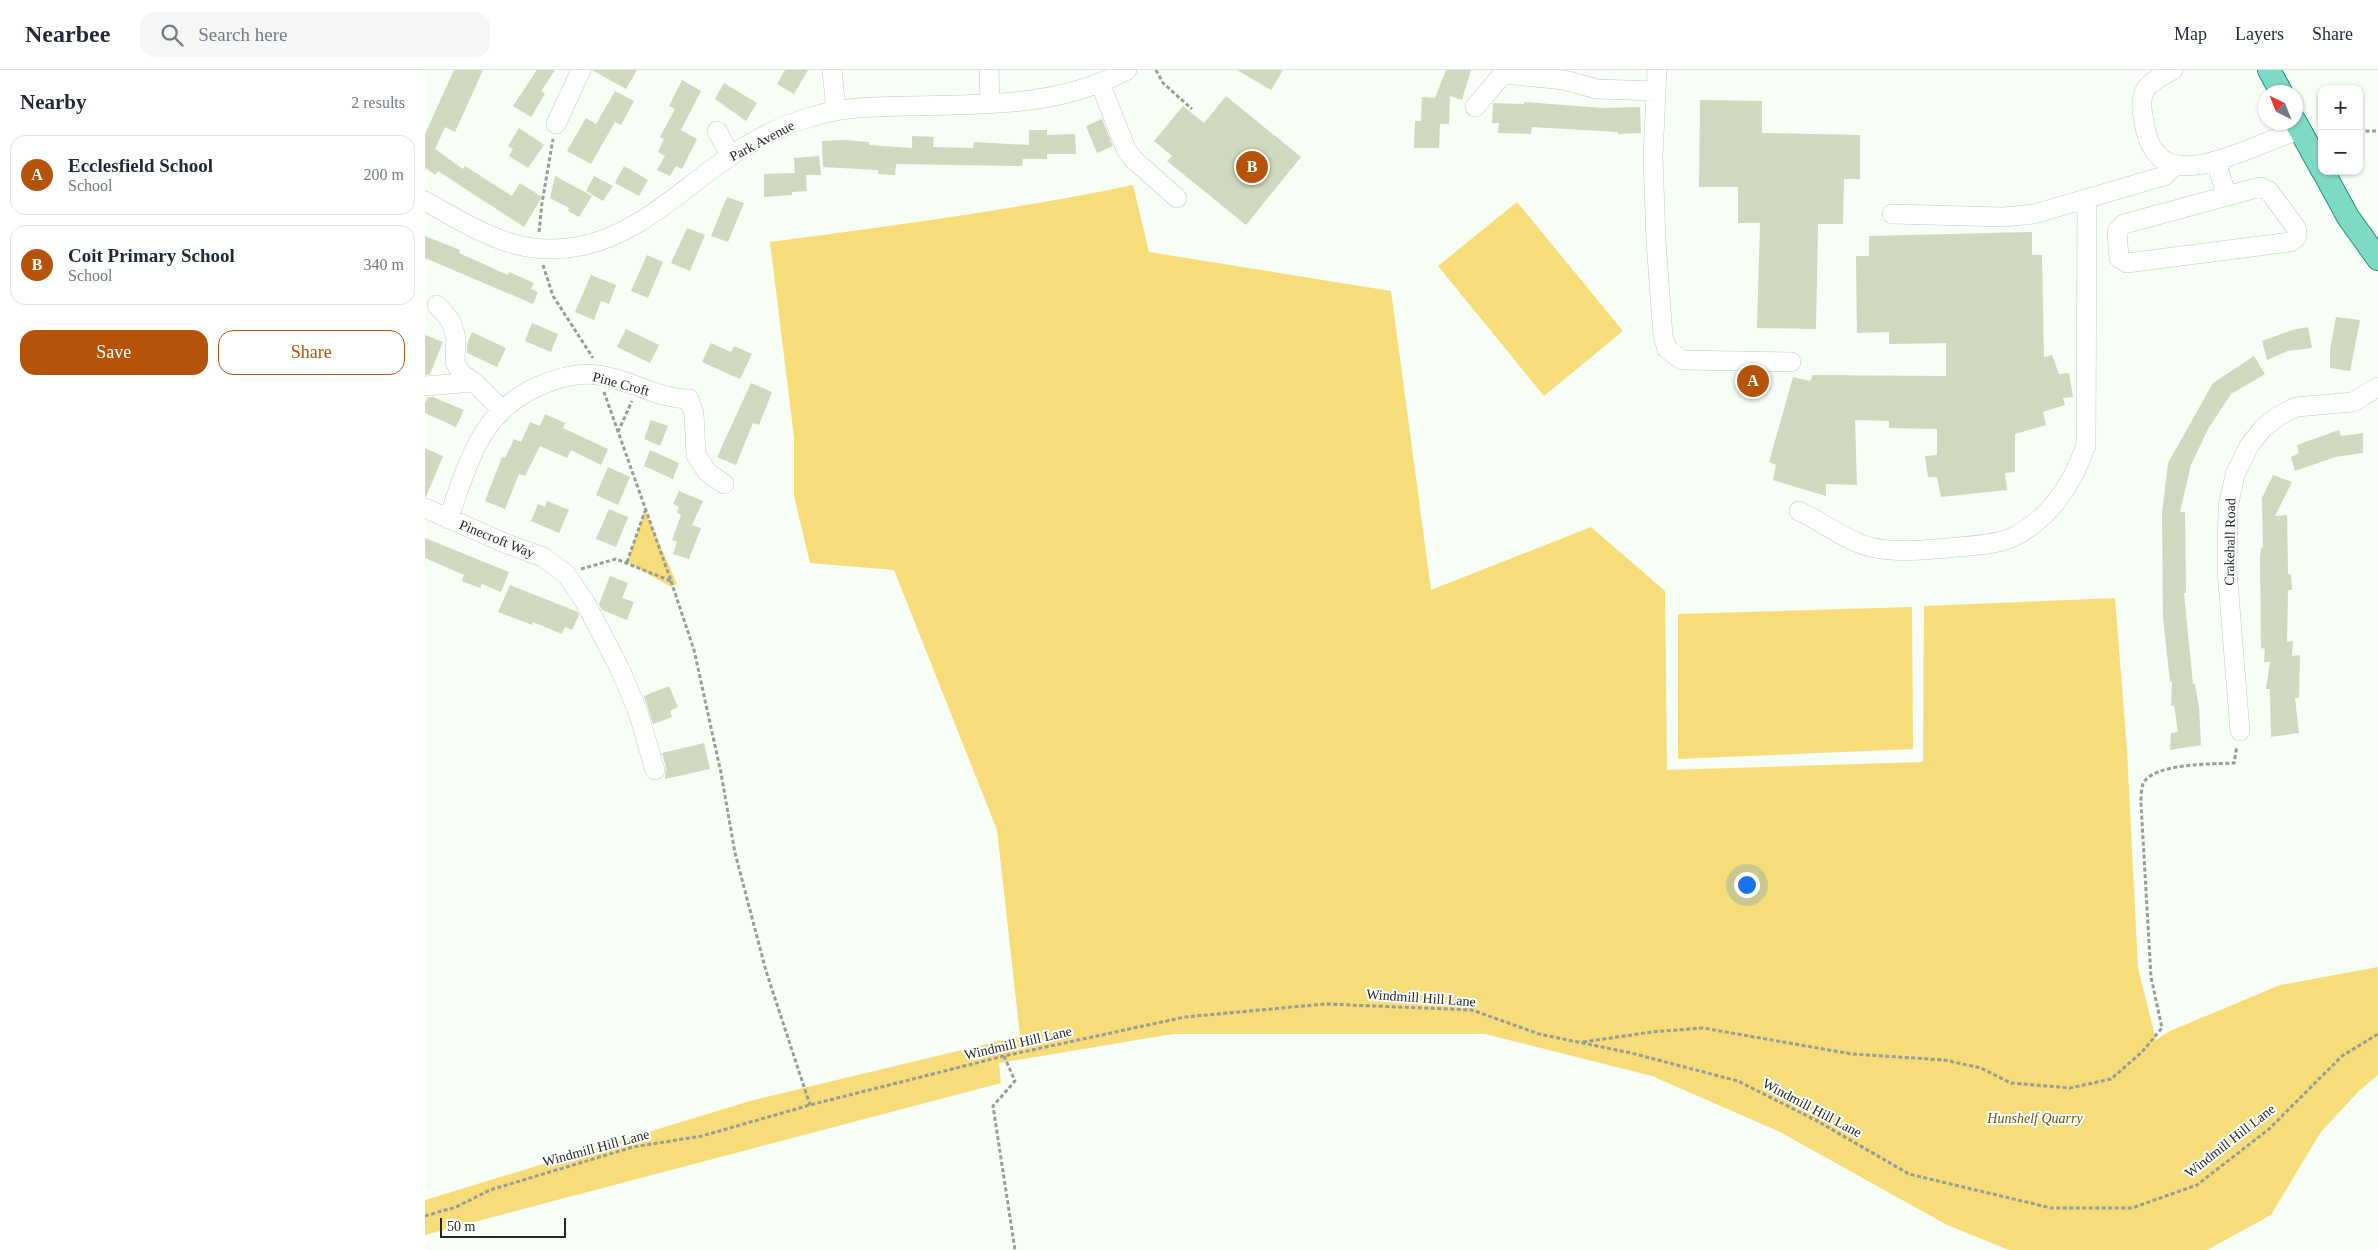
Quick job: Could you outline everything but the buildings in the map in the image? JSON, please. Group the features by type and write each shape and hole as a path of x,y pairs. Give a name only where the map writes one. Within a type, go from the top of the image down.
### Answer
{"main road":[{"path":"2269,70 2277,85"},
{"path":"2301,130 2318,162"},
{"path":"2325,175 2348,217 2378,259"}],"street":[{"path":"556,124 581,70"},
{"path":"833,70 836,110"},
{"path":"989,70 990,104"},
{"name":"Park Avenue","path":"425,201 490,237 513,245 541,250 581,246 606,239 632,227 731,156 785,127 836,110 872,106 990,104 1052,97 1069,94 1100,84 1127,70"},
{"path":"1657,70 1653,157 1663,336 1667,349 1682,360 1791,362"},
{"path":"2173,70 2153,81 2143,93 2141,106 2147,137 2158,156 2175,166"},
{"path":"1475,107 1503,72 1564,80 1597,90 1656,91"},
{"path":"1100,84 1126,149 1133,160 1177,198"},
{"path":"1892,214 2004,218 2035,214 2164,176 2175,166 2216,161 2287,130"},
{"path":"717,131 731,156"},
{"path":"2216,161 2226,194"},
{"path":"2265,187 2296,228 2297,238 2290,242 2127,262 2119,258 2117,231 2124,224 2226,194 2265,187"},
{"path":"1799,511 1856,542 1877,548 1914,550 1967,546 2009,538 2034,524 2060,497 2077,470 2086,446 2087,199"},
{"path":"437,306 451,321 456,338 455,362 461,373 474,382 501,409"},
{"name":"Pine Croft","path":"448,519 472,454 488,425 501,409 519,395 564,377 598,375 639,386 674,399 689,399 694,414 696,455 707,472 724,484"},
{"path":"425,386 474,382"},
{"name":"Crakehall Road","path":"2240,731 2227,570 2228,507 2235,475 2249,446 2263,428 2277,417 2296,407 2353,402 2378,386"},
{"name":"Pinecroft Way","path":"425,508 543,557 566,574 585,602 619,669 638,712 655,770"}],"path":[{"path":"1156,70 1163,83 1192,109"},
{"path":"2363,131 2378,131"},
{"path":"618,433 639,386"},
{"path":"566,574 617,559 627,562 645,510"},
{"path":"671,581 694,650 721,773 735,853 761,953 810,1105"},
{"path":"1580,1042 1652,1032 1703,1028 1852,1054 1945,1060 1981,1068 2011,1083 2070,1088 2111,1078 2142,1052 2162,1028 2151,977 2141,804 2143,784 2153,774 2172,769 2234,763 2240,731"},
{"name":"Windmill Hill Lane","path":"425,1216 455,1207 489,1190 633,1147 702,1136 810,1105 1004,1056 1185,1017 1325,1004 1472,1010 1539,1034 1631,1052 1738,1081 1819,1122 1909,1174 2051,1208 2132,1208 2197,1185 2269,1129 2342,1056 2378,1034"},
{"path":"1004,1056 1015,1081 993,1106 1015,1250"}],"green space":[{"name":"Hunshelf Quarry","path":"1133,185 1149,252 1391,291 1431,590 1591,527 1665,591 1667,770 1923,762 1924,606 2115,598 2127,750 2138,968 2156,1040 2170,1031 2280,985 2378,967 2378,1075 2359,1091 2320,1133 2271,1215 2207,1250 2009,1250 1947,1225 1780,1132 1652,1076 1485,1034 1173,1034 999,1063 1001,1083 425,1235 425,1200 750,1101 1020,1036 997,830 894,570 810,563 794,496 794,437 770,242 998,210"},
{"path":"1517,202 1623,331 1544,396 1438,266"},
{"path":"645,510 677,584 671,587 627,562"},
{"path":"1912,607 1913,749 1678,759 1678,614"}],"place":[{"name":"Coit Primary School","path":"1252,167"},
{"name":"Ecclesfield School","path":"1753,381"}]}
